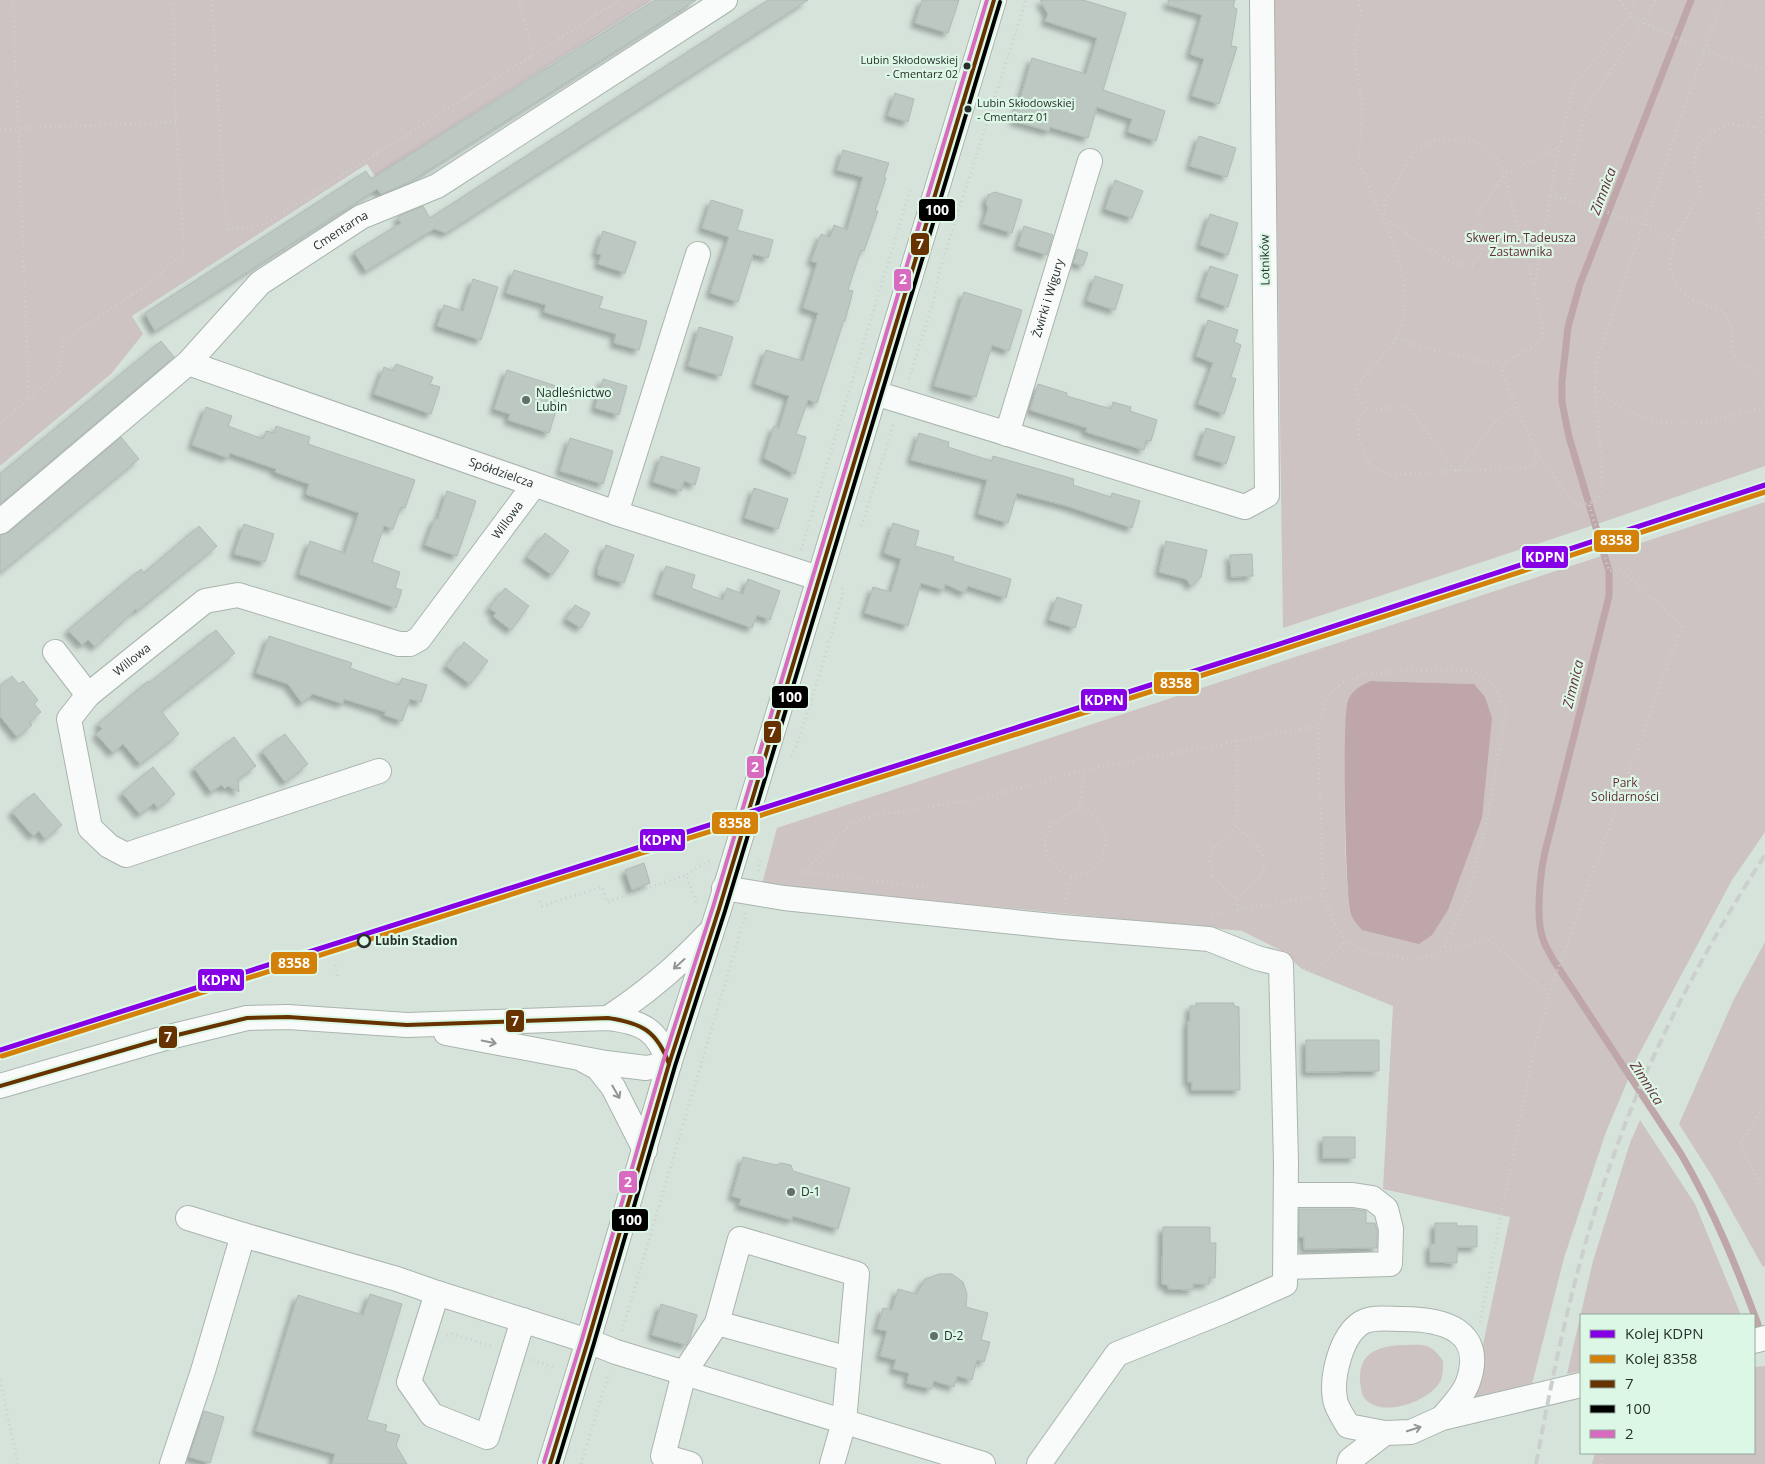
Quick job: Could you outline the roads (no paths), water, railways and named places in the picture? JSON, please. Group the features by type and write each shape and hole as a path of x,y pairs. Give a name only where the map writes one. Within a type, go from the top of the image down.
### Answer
{"street":[{"name":"Cmentarna","path":"0,522 188,363 260,283 361,217 437,186 725,0"},
{"path":"550,1464 645,1150 669,1064 712,929 994,0"},
{"name":"Lotników","path":"1007,434 1245,508 1267,495 1262,0"},
{"name":"Żwirki i Wigury","path":"1007,434 1090,161"},
{"path":"616,513 698,254"},
{"name":"Spółdzielcza","path":"188,363 616,513 818,578"},
{"path":"875,394 1007,434"},
{"name":"Willowa","path":"379,771 126,855 109,846 90,828 69,720 88,694 205,601 238,595 399,644 410,644 419,639 534,485"},
{"path":"55,652 88,694"},
{"path":"724,888 784,898 1062,927 1209,940 1257,958 1281,964 1286,1195 1285,1284 1224,1312 1117,1354 1039,1464"},
{"path":"608,1018 629,1005 669,973 685,959 712,929"},
{"path":"0,1086 70,1064 247,1018 288,1017 408,1024 608,1018 630,1020 650,1032 664,1047 669,1064"},
{"path":"408,1024 581,1059 646,1068 669,1064"},
{"path":"581,1059 598,1068 609,1081 633,1123 645,1150"},
{"path":"1286,1195 1372,1198 1386,1209 1391,1229 1390,1264 1286,1267"},
{"path":"188,1218 397,1279 588,1340 616,1352 983,1464"},
{"path":"172,1464 203,1370 243,1235"},
{"path":"690,1464 663,1456 684,1373 717,1323 740,1239 857,1274 844,1422 832,1464"},
{"path":"437,1293 409,1382 432,1415 486,1436 523,1320"},
{"path":"1349,1462 1348,1426 1335,1401 1334,1378 1342,1350 1352,1332 1361,1323 1374,1319 1422,1319 1445,1325 1460,1332 1469,1345 1473,1357 1468,1382 1457,1401 1442,1418"},
{"path":"717,1323 849,1359"},
{"path":"1348,1426 1385,1433 1411,1432 1442,1418 1580,1385"},
{"path":"1349,1462 1385,1433"}],"waterway":[{"name":"Zimnica","path":"1691,0 1580,284 1568,327 1562,381 1562,402 1569,437 1609,571 1609,596 1545,852 1540,883 1539,917 1543,939 1554,961 1681,1154 1705,1198 1726,1243 1754,1314"},
{"name":"Zimnica","path":"1755,1317 1762,1335"}],"railway":[{"path":"1536,1464 1559,1350 1577,1274 1611,1163 1626,1123 1642,1083 1679,1004 1720,928 1765,855"}],"rail line":[{"name":"KDPN","path":"0,1050 1264,649 1765,485"},
{"name":"8358","path":"2,1056 1266,655 1765,492"}],"place":[{"name":"Lubin Skłodowskiej - Cmentarz 02","path":"967,66"},
{"name":"Lubin Skłodowskiej - Cmentarz 01","path":"968,109"},
{"name":"Nadleśnictwo Lubin","path":"526,400"},
{"name":"Lubin Stadion","path":"364,941"},
{"name":"D-1","path":"791,1192"},
{"name":"D-2","path":"934,1336"}],"park label":[{"name":"Skwer im. Tadeusza Zastawnika","path":"1521,245"},
{"name":"Park Solidarności","path":"1625,790"}]}
